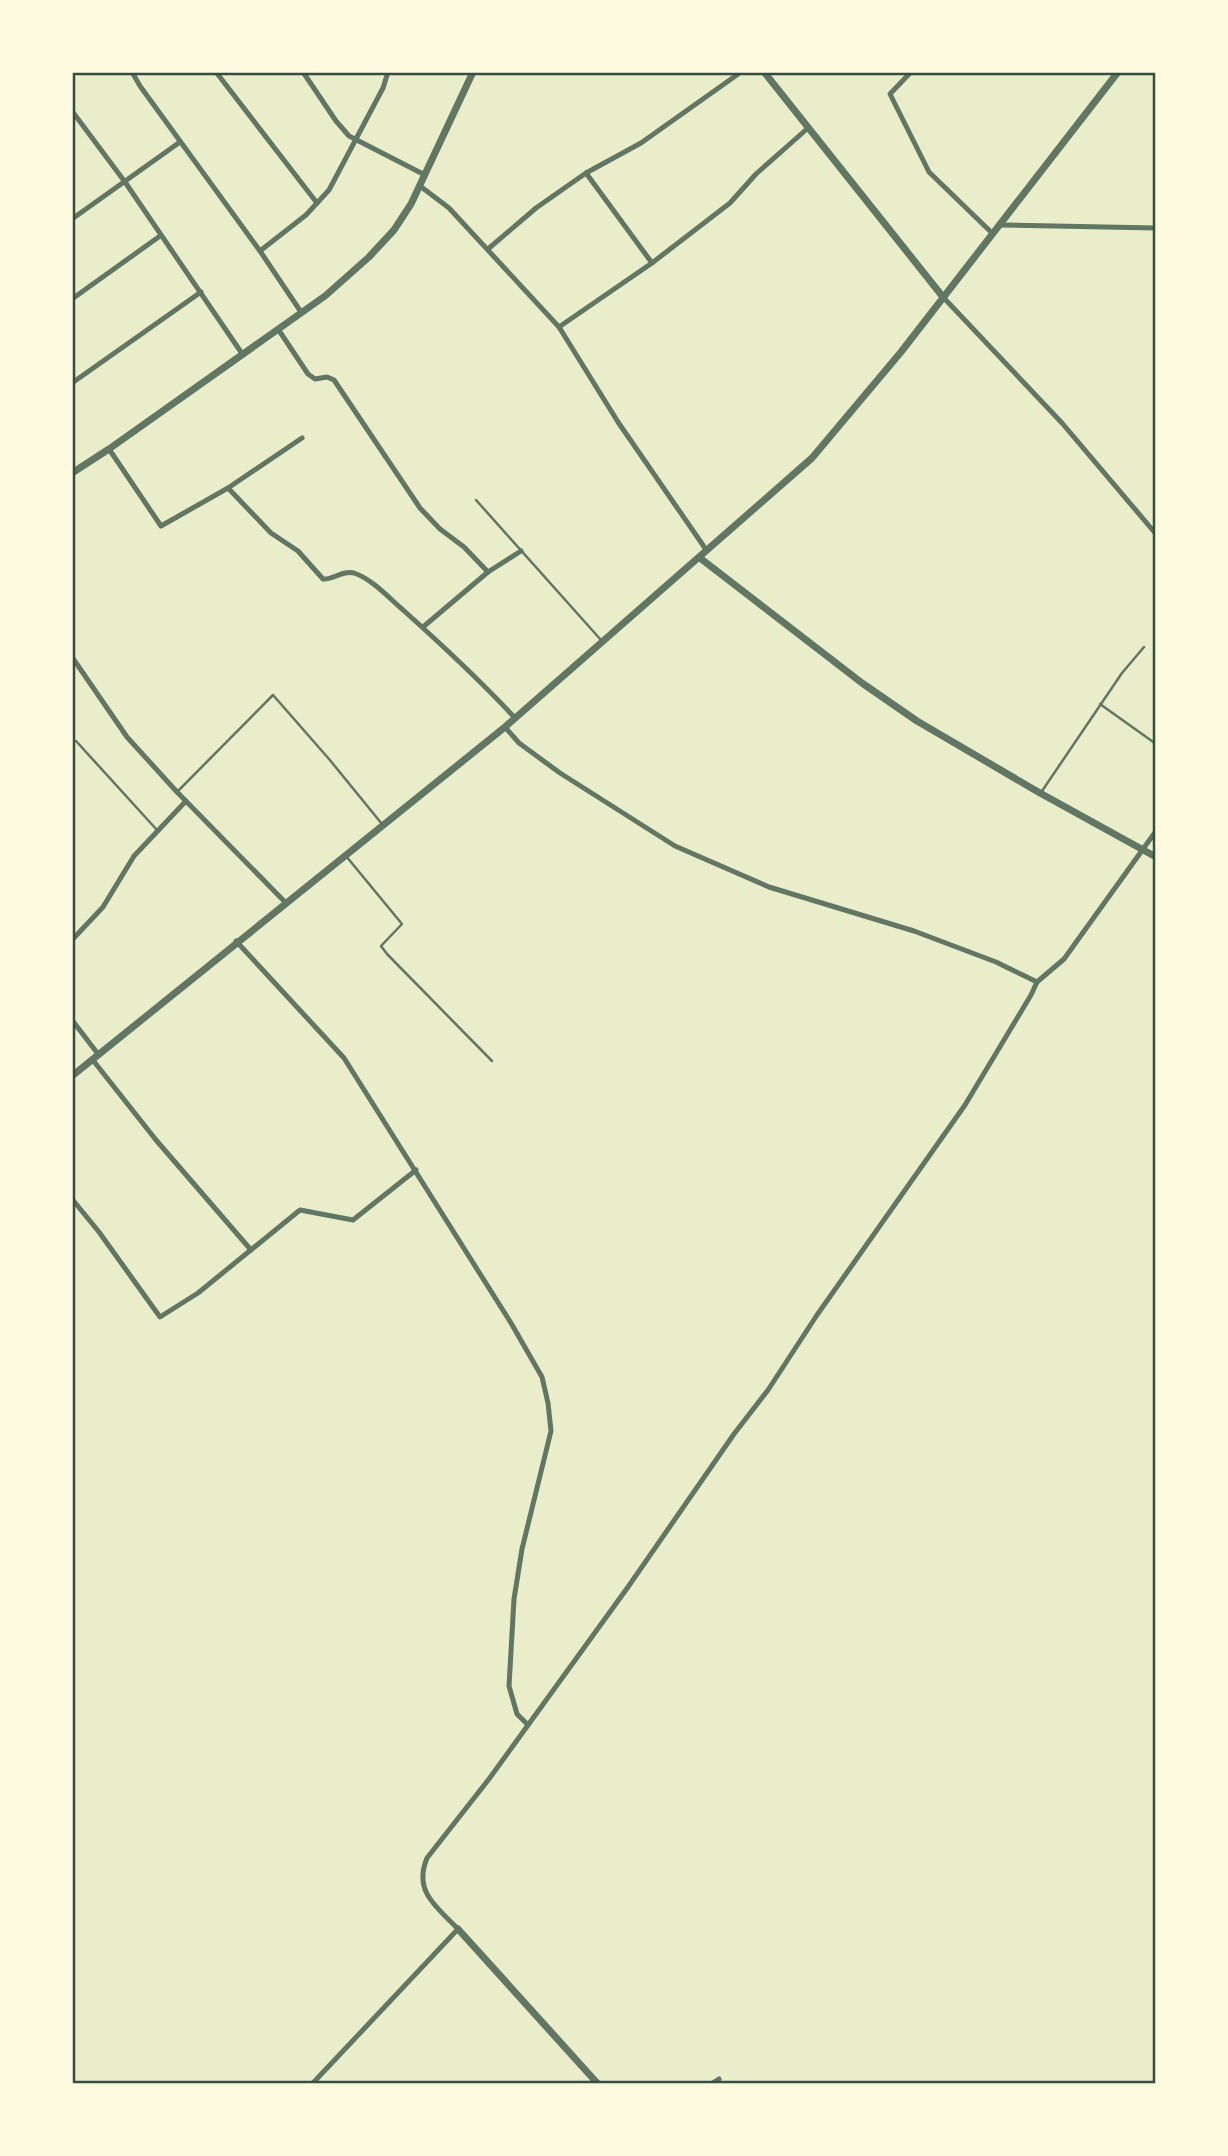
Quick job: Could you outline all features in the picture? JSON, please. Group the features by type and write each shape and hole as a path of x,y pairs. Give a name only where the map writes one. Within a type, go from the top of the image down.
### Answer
{"street":[{"path":"132,72 301,312"},
{"path":"216,72 317,203"},
{"path":"303,72 336,121 355,140 425,175"},
{"path":"260,251 306,215 329,190 383,88 388,72"},
{"path":"72,473 109,450 334,288 394,230 420,186 473,72"},
{"path":"488,249 536,208 586,173 641,143 741,72"},
{"path":"764,72 943,297 1062,423 1156,534"},
{"path":"911,72 890,94 929,173 992,233"},
{"path":"72,1076 236,941 505,727 812,458 901,352 1118,72"},
{"path":"72,111 125,181 243,355"},
{"path":"559,327 652,263 730,203 756,174 808,128"},
{"path":"72,219 180,142"},
{"path":"586,173 652,263"},
{"path":"420,186 449,208 559,327 618,422 707,551"},
{"path":"999,225 1156,228"},
{"path":"72,299 160,236"},
{"path":"72,383 201,292"},
{"path":"278,330 308,374 315,379 327,377 334,380 420,509 488,572"},
{"path":"109,450 161,526 228,488 302,438"},
{"path":"228,488 271,533 298,551 323,579 345,572 358,575 384,594 476,676 515,718"},
{"path":"423,627 488,572 521,551"},
{"path":"700,558 862,683 917,721 1156,857"},
{"path":"72,657 127,737 286,903"},
{"path":"505,727 519,743 560,774 675,846 769,887 914,931 996,962 1037,982"},
{"path":"72,940 116,890 134,856 186,801"},
{"path":"598,2084 431,1901 421,1883 423,1868 734,1434 768,1391 817,1315 965,1105 1037,982 1064,959 1156,831"},
{"path":"236,941 344,1058 416,1170 542,1377 551,1431 522,1549 514,1600 509,1686 517,1714 528,1725"},
{"path":"72,1020 95,1057 156,1140 251,1250"},
{"path":"72,1199 160,1317 198,1293 300,1210 353,1220 416,1170"},
{"path":"312,2084 458,1929"},
{"path":"711,2084 719,2078"}],"lane":[{"path":"476,500 603,642"},
{"path":"1040,793 1100,704 1144,647"},
{"path":"177,792 273,695 383,826"},
{"path":"1100,704 1156,744"},
{"path":"76,741 157,830"},
{"path":"346,856 402,924 382,946 387,954 492,1061"}]}
